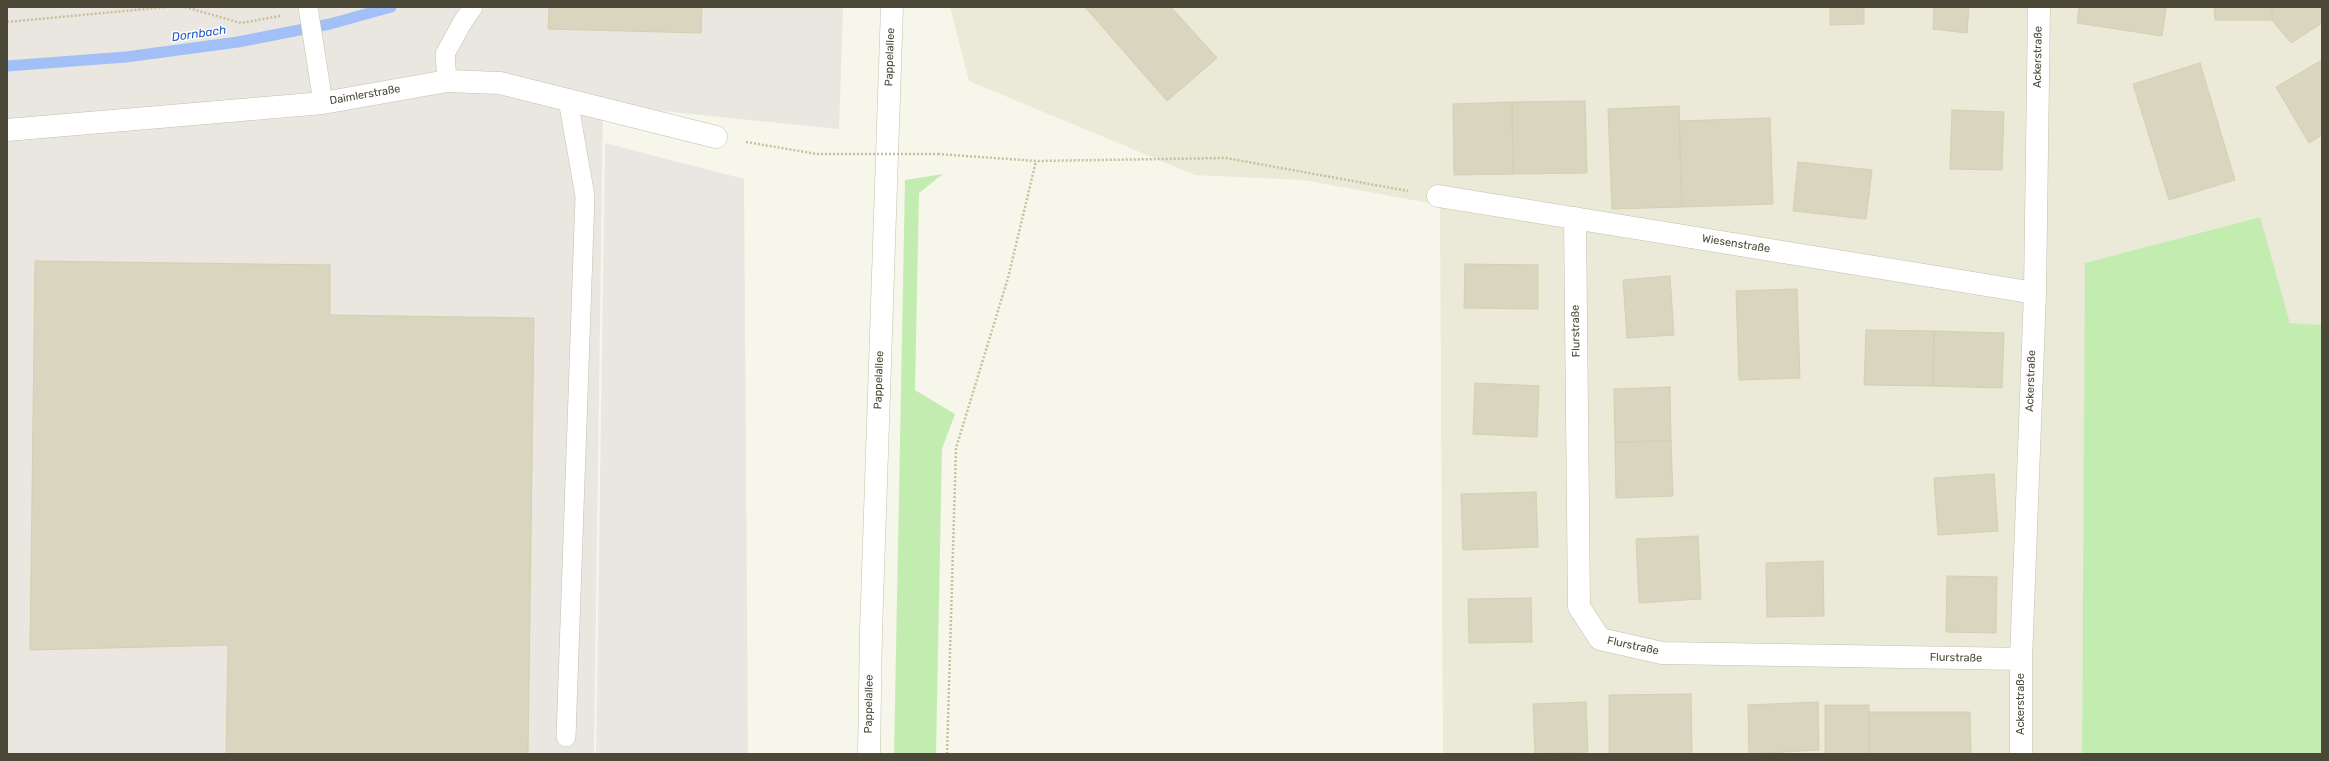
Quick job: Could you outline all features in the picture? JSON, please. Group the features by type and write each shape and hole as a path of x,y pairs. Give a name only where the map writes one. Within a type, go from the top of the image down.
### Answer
{"street":[{"name":"Pappelallee","path":"869,754 871,631 892,7"},
{"name":"Ackerstraße","path":"2021,754 2021,659 2035,293 2039,7"},
{"name":"Daimlerstraße","path":"7,130 323,103 447,81 500,83 716,137"},
{"name":"Wiesenstraße","path":"1438,196 2035,293"},
{"name":"Flurstraße","path":"1575,218 1579,607 1600,639 1662,653 2021,659"}],"lane":[{"path":"447,81 445,54 462,23 473,7"},
{"path":"308,9 323,103"},
{"path":"566,737 585,196 568,100"}],"path":[{"path":"7,22 167,7"},
{"path":"184,7 241,23 308,9"},
{"path":"716,137 818,154 938,154 1036,161 1226,158 1438,196"},
{"path":"947,754 956,448 1008,278 1036,161"}],"shaded area":[{"path":"7,7 843,7 839,129 603,105 594,754 7,754"},
{"path":"950,7 2322,7 2322,325 2290,323 2259,217 2086,263 2082,754 1443,754 1440,205 1303,180 1195,175 969,81"},
{"path":"605,143 744,179 748,754 596,754"}],"green space":[{"path":"943,174 919,193 915,390 955,414 942,449 936,754 894,754 905,180"},
{"path":"2260,217 2290,323 2322,325 2322,754 2082,754 2085,263"}],"building":[{"path":"549,7 702,7 701,33 548,29"},
{"path":"1085,7 1171,7 1217,58 1167,101"},
{"path":"1830,7 1864,7 1864,24 1830,25"},
{"path":"1934,7 1969,7 1967,33 1933,29"},
{"path":"2079,7 2166,7 2162,36 2077,23"},
{"path":"2214,7 2272,7 2272,20 2215,20"},
{"path":"2272,7 2320,7 2322,9 2322,23 2291,43 2272,20"},
{"path":"2322,60 2322,135 2309,143 2276,87"},
{"path":"2200,63 2235,180 2169,200 2133,84"},
{"path":"1585,101 1587,173 1513,174 1512,102"},
{"path":"1512,102 1513,174 1454,175 1453,104"},
{"path":"1679,106 1682,207 1612,209 1608,109"},
{"path":"1952,110 2004,112 2002,170 1950,169"},
{"path":"1770,118 1773,204 1682,207 1679,121"},
{"path":"1798,162 1872,170 1866,219 1793,211"},
{"path":"35,261 330,265 330,315 534,318 528,754 226,754 228,645 30,650"},
{"path":"1465,264 1538,265 1538,309 1464,308"},
{"path":"1670,276 1674,335 1627,338 1623,280"},
{"path":"1797,289 1800,378 1739,380 1736,291"},
{"path":"1866,330 1934,331 1933,386 1864,385"},
{"path":"1934,331 2004,333 2002,388 1933,386"},
{"path":"1475,383 1539,386 1537,437 1473,434"},
{"path":"1670,387 1671,441 1615,442 1614,389"},
{"path":"1671,441 1673,496 1616,498 1615,442"},
{"path":"1994,474 1998,531 1938,535 1934,478"},
{"path":"1536,492 1538,547 1463,550 1461,494"},
{"path":"1698,536 1701,599 1639,603 1636,539"},
{"path":"1823,561 1824,616 1767,617 1766,563"},
{"path":"1947,576 1997,577 1996,633 1946,632"},
{"path":"1531,598 1532,642 1469,643 1468,599"},
{"path":"1691,694 1692,754 1609,754 1609,695"},
{"path":"1586,702 1588,752 1535,754 1533,704"},
{"path":"1818,702 1819,750 1749,754 1748,705"},
{"path":"1825,705 1869,705 1869,754 1825,754"},
{"path":"1869,712 1970,712 1971,754 1869,754"}],"waterway":[{"name":"Dornbach","path":"7,66 126,57 238,42 330,24 391,7"}]}
